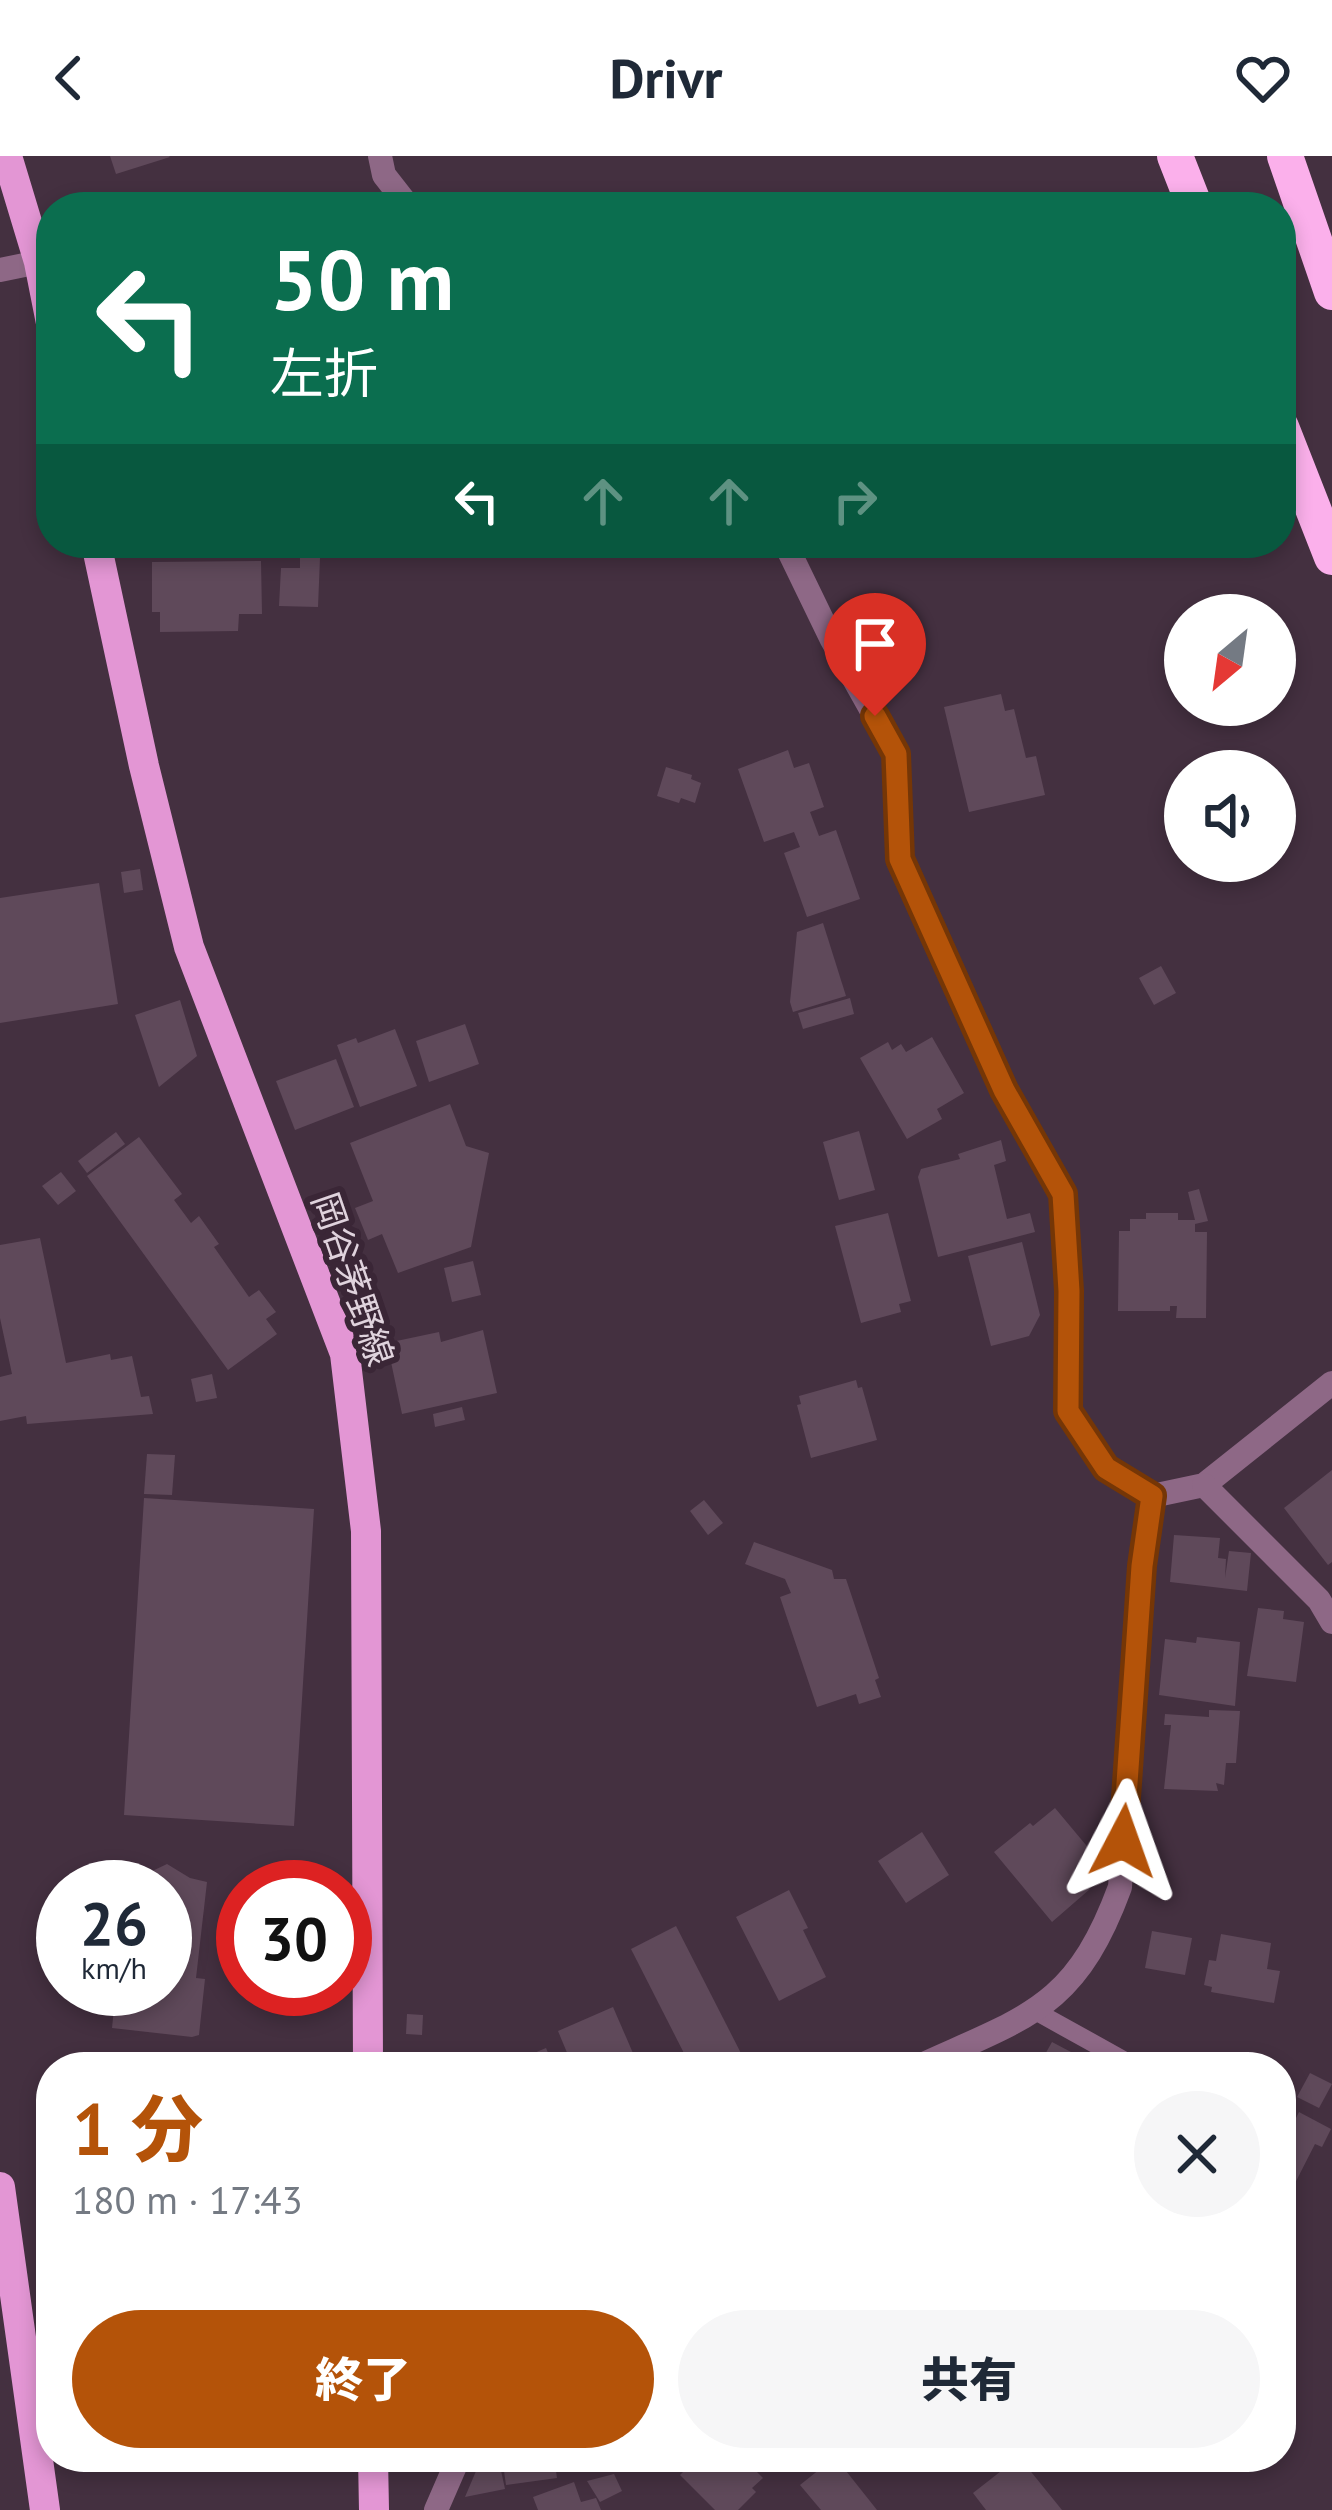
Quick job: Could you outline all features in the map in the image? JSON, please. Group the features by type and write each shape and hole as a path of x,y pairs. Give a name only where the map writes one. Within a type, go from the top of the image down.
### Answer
{"highway":[{"path":"1175,156 1189,192"},
{"path":"1285,156 1332,292"},
{"path":"1296,465 1332,557"}],"main road":[{"path":"7,156 36,252"},
{"name":"岡谷茅野線","path":"99,558 189,947 345,1354 366,1531 368,2052"},
{"path":"0,2187 36,2445"},
{"path":"40,2472 45,2510"},
{"path":"373,2472 374,2510"}],"street":[{"path":"380,156 385,175 398,192"},
{"path":"0,270 36,263"},
{"path":"791,558 896,754 900,859 1004,1090 1063,1194 1069,1291 1068,1411 1106,1468 1152,1496 1204,1485 1332,1383"},
{"path":"1204,1485 1319,1600 1332,1622"},
{"path":"950,2052 1037,2012 1071,1981 1102,1936 1120,1886 1142,1566 1152,1496"},
{"path":"436,2510 452,2472"}],"lane":[{"path":"1037,2012 1109,2052"}],"building":[{"path":"110,156 169,156 170,157 116,174"},
{"path":"300,558 320,558 318,607 279,606 281,568 300,568"},
{"path":"261,561 262,614 239,614 238,631 160,632 160,612 152,612 152,562"},
{"path":"1001,694 1005,711 1014,709 1026,758 1036,756 1045,795 969,812 944,707"},
{"path":"788,750 794,768 809,763 824,807 810,812 819,836 836,830 860,899 807,917 784,853 800,847 794,832 764,842 738,769"},
{"path":"666,767 701,783 695,803 657,796"},
{"path":"140,869 143,890 124,893 121,872"},
{"path":"99,883 118,1004 0,1023 0,898"},
{"path":"823,923 846,996 793,1012 797,932"},
{"path":"1161,966 1176,993 1154,1005 1139,978"},
{"path":"850,998 854,1014 803,1029 798,1013"},
{"path":"180,1000 197,1056 159,1087 135,1015"},
{"path":"465,1024 479,1064 429,1082 416,1041"},
{"path":"395,1029 417,1086 360,1107 337,1045 356,1038 358,1043"},
{"path":"932,1037 964,1093 937,1109 942,1119 907,1139 860,1058 888,1042 892,1050 901,1044 906,1052"},
{"path":"336,1059 354,1107 295,1130 276,1081"},
{"path":"450,1104 466,1146 489,1153 471,1247 398,1273 382,1234 368,1240 355,1208 373,1201 350,1143"},
{"path":"859,1131 875,1190 839,1200 823,1142"},
{"path":"116,1132 125,1144 87,1173 78,1161"},
{"path":"139,1137 182,1194 174,1200 191,1223 199,1216 249,1297 259,1290 276,1312 266,1319 277,1334 228,1370 87,1176"},
{"path":"1001,1140 1006,1161 994,1165 1007,1219 1030,1213 1035,1232 938,1257 918,1177 921,1169 960,1159 958,1154"},
{"path":"61,1172 76,1191 58,1205 42,1186"},
{"path":"1199,1189 1208,1221 1195,1224 1195,1232 1207,1232 1206,1318 1176,1318 1177,1306 1170,1306 1170,1311 1118,1311 1119,1231 1130,1231 1130,1219 1146,1219 1146,1213 1178,1213 1178,1220 1195,1220 1188,1192"},
{"path":"888,1213 911,1301 899,1304 901,1312 861,1323 835,1226"},
{"path":"40,1238 66,1363 110,1354 111,1360 132,1356 141,1397 149,1396 153,1414 27,1424 26,1416 0,1421 0,1377 12,1374 0,1318 0,1245"},
{"path":"1022,1242 1040,1315 1029,1336 991,1346 968,1256"},
{"path":"473,1261 481,1295 452,1302 444,1268"},
{"path":"483,1330 497,1393 402,1414 387,1343 439,1332 441,1342"},
{"path":"212,1374 217,1398 196,1402 191,1379"},
{"path":"856,1380 877,1440 811,1458 797,1405 801,1404 799,1396"},
{"path":"462,1407 465,1420 435,1427 433,1414"},
{"path":"147,1454 175,1455 172,1495 144,1494"},
{"path":"1332,1470 1332,1562 1328,1565 1284,1508"},
{"path":"144,1498 314,1509 294,1826 124,1815"},
{"path":"704,1500 723,1523 708,1535 690,1511"},
{"path":"1174,1535 1220,1538 1218,1558 1226,1559 1225,1578 1229,1551 1251,1553 1247,1591 1170,1582"},
{"path":"754,1542 832,1570 834,1579 846,1579 881,1697 859,1704 856,1694 817,1707 780,1597 791,1593 785,1579 745,1564"},
{"path":"1258,1608 1284,1611 1283,1619 1304,1622 1296,1682 1247,1676"},
{"path":"1197,1637 1240,1642 1235,1706 1159,1695 1165,1639 1196,1643"},
{"path":"1209,1710 1240,1711 1236,1763 1226,1763 1224,1785 1216,1783 1218,1791 1164,1789 1171,1725 1164,1725 1165,1714 1209,1717"},
{"path":"1055,1808 1101,1863 1081,1879 1090,1889 1052,1922 994,1852"},
{"path":"922,1832 949,1875 906,1903 878,1861"},
{"path":"192,1878 207,1882 196,1978 205,1979 199,2035 112,2028 113,2016 192,2016"},
{"path":"789,1890 826,1977 779,2001 736,1917"},
{"path":"676,1926 740,2052 683,2052 631,1949"},
{"path":"1152,1931 1192,1938 1185,1975 1145,1968"},
{"path":"1221,1934 1271,1943 1267,1969 1280,1971 1274,2003 1211,1992 1212,1987 1204,1985 1209,1960 1216,1961"},
{"path":"613,2007 632,2052 567,2052 558,2031"},
{"path":"407,2014 423,2015 422,2035 406,2034"},
{"path":"1052,2042 1071,2052 1046,2052"},
{"path":"1310,2073 1332,2084 1319,2108 1297,2097"},
{"path":"1299,2112 1331,2129 1322,2147 1315,2144 1296,2181"},
{"path":"476,2472 501,2472 505,2489 465,2497"},
{"path":"504,2472 556,2472 557,2478 506,2485"},
{"path":"757,2472 763,2478 738,2510 715,2510 680,2475"},
{"path":"816,2472 847,2472 877,2510 821,2510 800,2485"},
{"path":"1000,2472 1031,2472 1062,2510 986,2510 973,2493"},
{"path":"614,2474 622,2491 600,2502 587,2481"},
{"path":"574,2482 581,2502 596,2498 601,2510 538,2510 533,2497"}],"route":[{"path":"875,716 896,754 900,859 1004,1090 1063,1194 1069,1291 1068,1411 1106,1468 1152,1496 1142,1566 1123,1841"}]}
